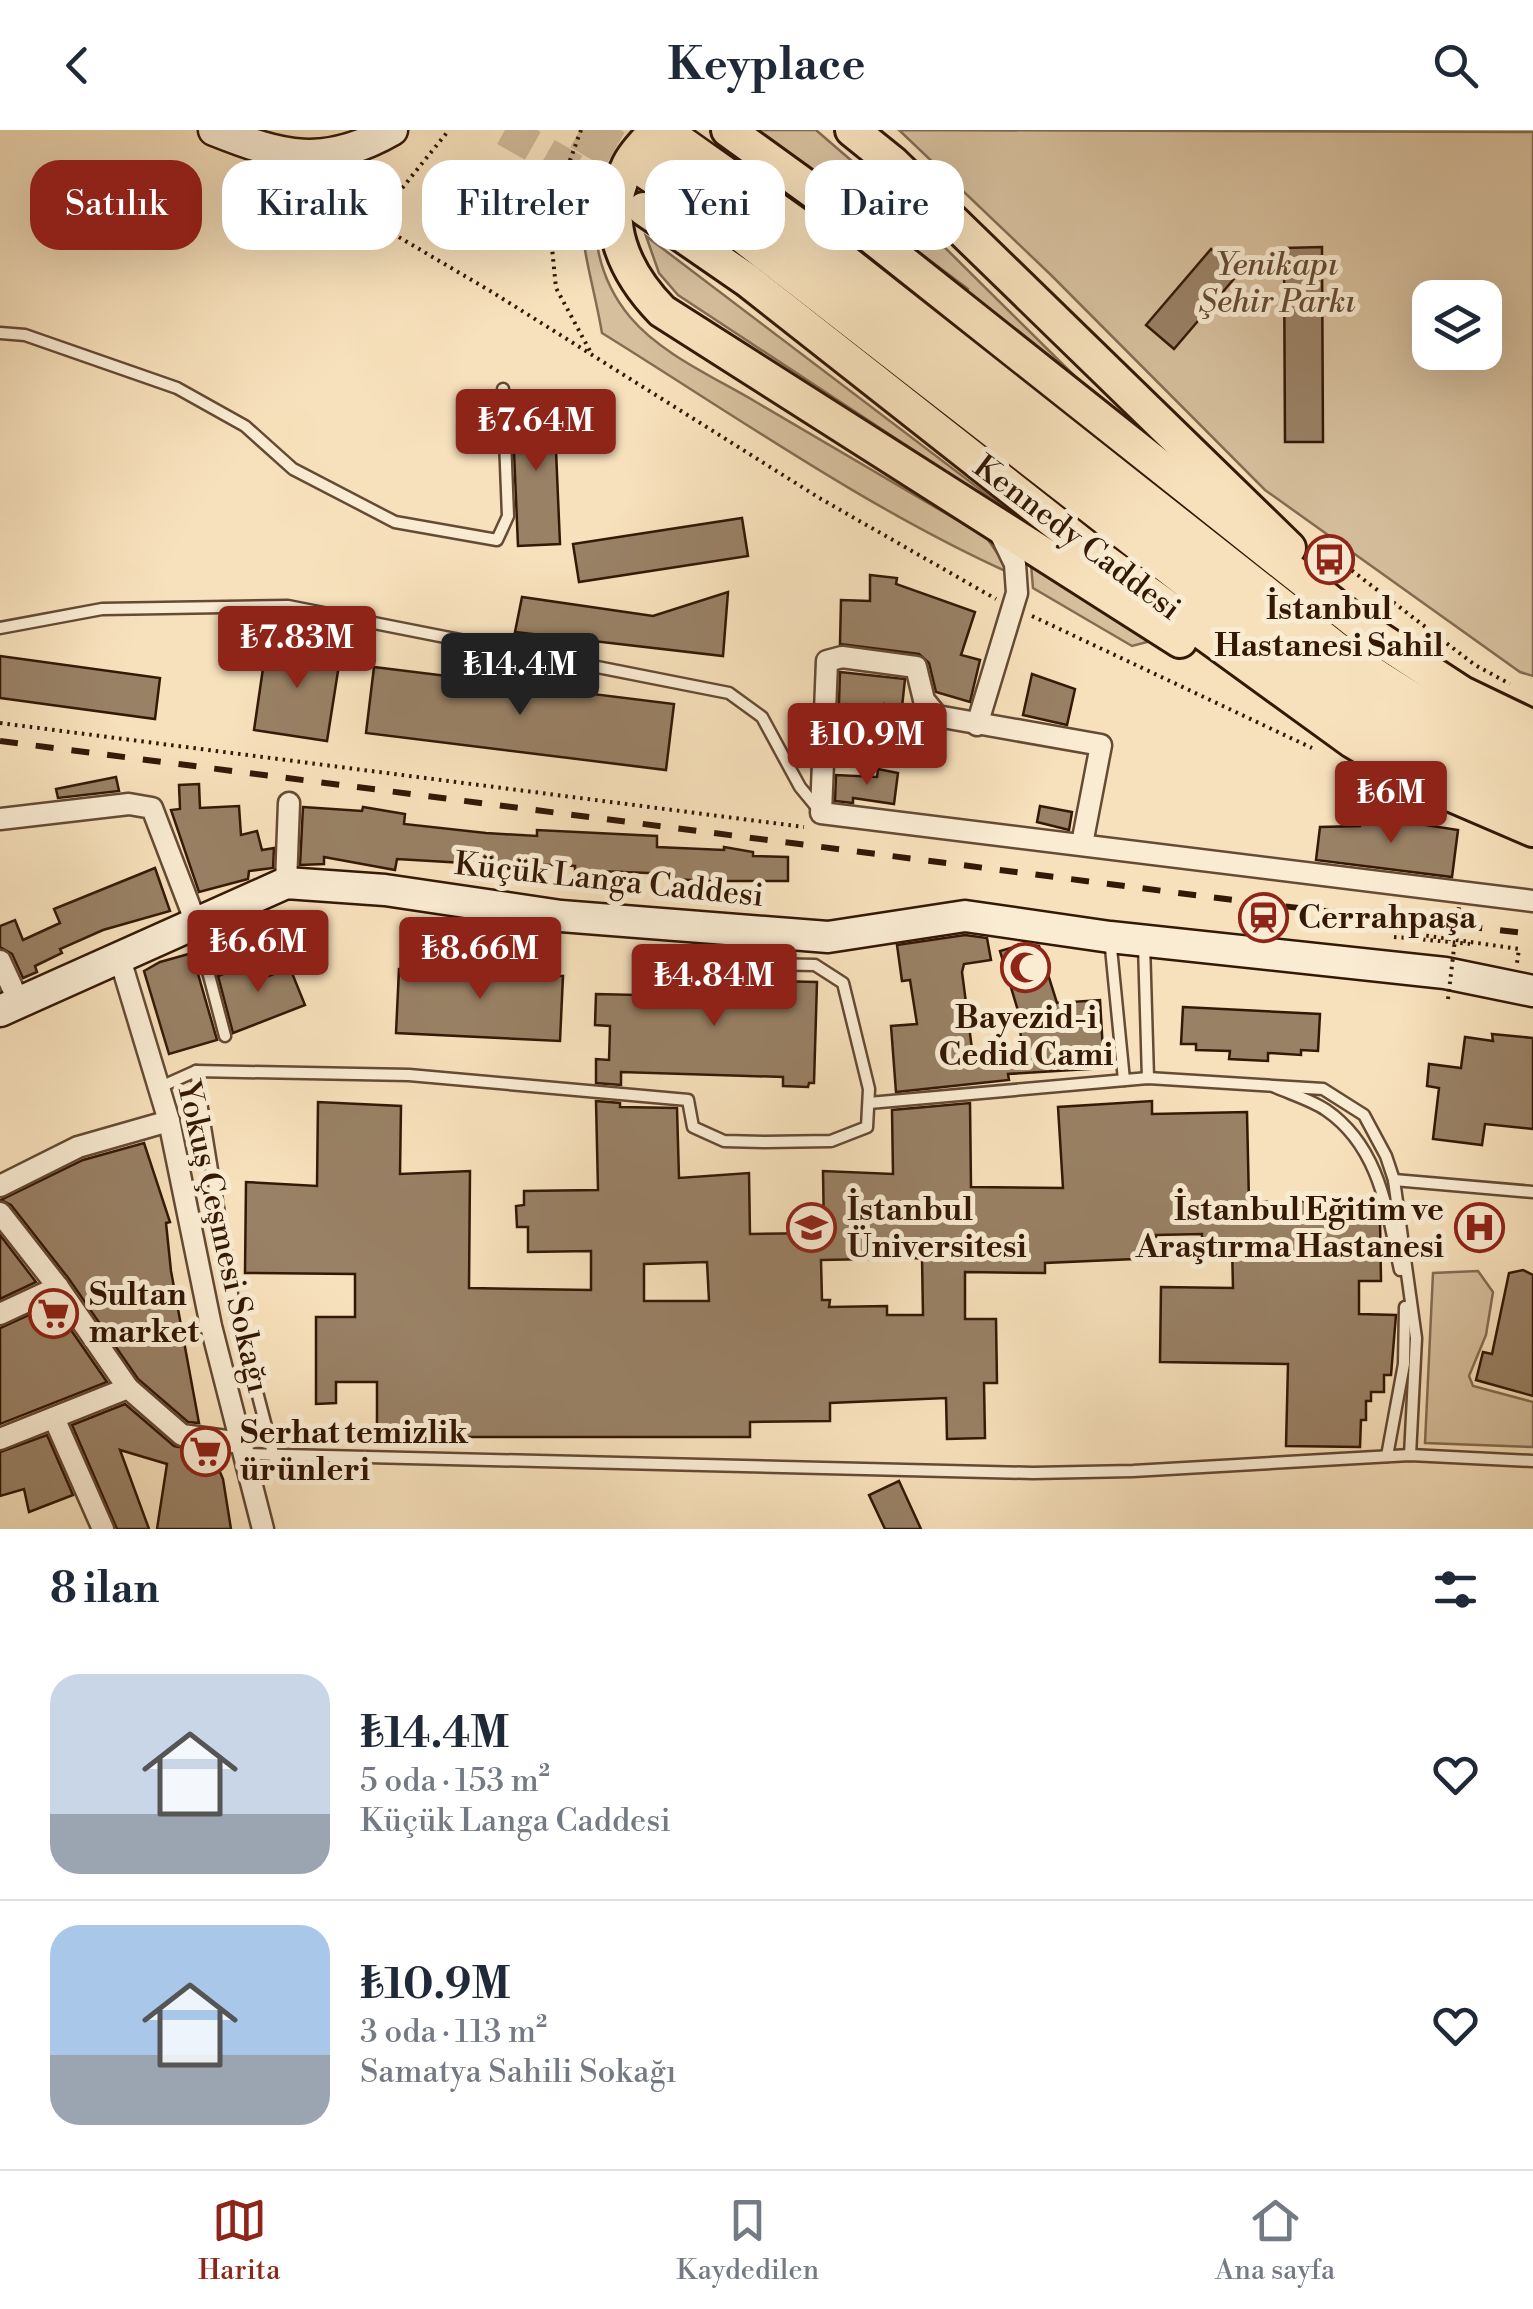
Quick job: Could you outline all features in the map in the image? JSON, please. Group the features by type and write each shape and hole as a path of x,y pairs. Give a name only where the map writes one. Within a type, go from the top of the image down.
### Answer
{"highway":[{"path":"647,151 804,234 1333,652 1410,704 1479,742 1533,764"},
{"path":"647,151 746,234 1366,716 1431,754 1533,799"}],"main road":[{"path":"728,130 853,222 1367,631 1462,693 1533,727"},
{"path":"852,130 889,160"},
{"path":"647,151 616,229 621,252 642,290 662,310 1229,674 1352,741"},
{"name":"Kennedy Caddesi","path":"644,209 747,280 1100,558 1352,741 1419,781 1533,830"},
{"path":"964,233 1188,454 1335,592 1367,631"}],"street":[{"path":"214,130 277,154 308,158 349,150 392,130"},
{"path":"862,130 890,160"},
{"path":"977,725 1017,593 1014,564 996,525"},
{"path":"1082,844 1101,745 938,716 924,700 916,667 842,657 828,661 821,821 1082,844 1533,901"},
{"path":"0,819 129,804 152,808 196,923"},
{"path":"286,883 289,804"},
{"name":"Küçük Langa Caddesi","path":"9,1005 286,883 385,890 561,916 828,936 965,916 1110,938 1451,965 1533,990"},
{"name":"Yokuş Çeşmesi Sokağı","path":"120,959 168,1121 262,1529"},
{"path":"0,962 9,1005"},
{"path":"1451,965 1533,973"},
{"path":"0,1186 78,1148 168,1121"},
{"path":"0,1214 58,1287 128,1388 182,1435 242,1449"},
{"path":"0,1314 58,1287"},
{"path":"0,1439 128,1388"},
{"path":"54,1418 103,1529"}],"lane":[{"path":"0,333 25,335 176,388 245,426 293,469 395,522 497,540 508,516 503,389"},
{"path":"0,628 102,609 288,606 729,693 762,717 821,821"},
{"path":"196,923 225,1036"},
{"path":"1110,938 1124,1080"},
{"path":"1144,941 1148,1078"},
{"path":"158,1088 196,1070 409,1076 688,1100 693,1127 724,1141 831,1142 867,1127 869,1103 843,983 815,965 705,963"},
{"path":"196,1070 232,1300 274,1456"},
{"path":"869,1103 1148,1078 1323,1089 1364,1116 1394,1180 1416,1338 1410,1455"},
{"path":"1265,1083 1325,1109 1362,1144 1382,1187 1406,1314 1404,1364 1387,1456"},
{"path":"1394,1180 1533,1192"},
{"path":"242,1449 274,1456 1033,1473 1410,1455 1533,1460"}],"path":[{"path":"402,188 449,130"},
{"path":"581,130 548,218 556,288 592,354"},
{"path":"402,240 966,584 1316,750"},
{"path":"0,723 821,821"},
{"path":"1451,965 1459,906"},
{"path":"1448,911 1464,913"},
{"path":"1408,938 1451,965"},
{"path":"1451,965 1470,942"}],"green space":[{"path":"610,130 616,130 604,160 595,159"},
{"path":"756,130 816,130 851,160 805,160 805,167"},
{"name":"Yenikapı Şehir Parkı","path":"899,130 1533,132 1533,676 1520,672 1265,490 964,192 964,160 930,160"},
{"path":"585,250 598,250 615,296 630,317 657,342 986,537 1012,574 855,492 602,333"},
{"path":"651,250 664,250 1027,525 678,295 659,273"},
{"path":"916,250 947,250 1107,408 966,295 968,289"},
{"path":"1031,564 1151,641 1132,646 1033,588"},
{"path":"1478,1271 1493,1292 1486,1335 1469,1376 1473,1386 1533,1402 1533,1447 1425,1443 1433,1273"}],"building":[{"path":"1322,247 1323,442 1285,442 1284,248"},
{"path":"1211,249 1239,273 1174,349 1146,325"},
{"path":"554,403 560,544 518,546 512,405"},
{"path":"742,518 748,556 579,582 573,544"},
{"path":"870,575 897,578 896,584 975,612 961,655 980,660 970,702 936,692 929,663 919,654 840,644 841,600 870,601"},
{"path":"728,592 723,656 515,632 522,597 653,616"},
{"path":"267,641 341,652 327,741 254,730"},
{"path":"0,656 160,678 155,719 0,698"},
{"path":"374,667 674,704 666,770 366,733"},
{"path":"840,672 905,679 902,707 884,704 877,739 838,733"},
{"path":"1032,674 1075,689 1067,725 1023,715"},
{"path":"878,769 898,773 894,804 853,798 853,803 835,801 836,775 877,777"},
{"path":"116,777 119,791 58,798 56,789"},
{"path":"199,784 200,808 239,806 241,835 257,831 262,850 274,848 273,868 249,871 248,879 199,892 171,810 180,809 179,785"},
{"path":"1040,806 1072,812 1069,830 1037,822"},
{"path":"303,807 362,811 363,807 405,814 404,824 486,833 537,836 537,830 657,836 657,847 724,847 753,852 753,856 788,857 788,881 707,881 674,879 674,874 598,871 598,876 575,875 575,866 556,865 536,865 536,874 480,872 481,864 397,859 395,870 324,857 324,864 300,865"},
{"path":"1362,815 1458,830 1452,877 1316,860 1320,827 1360,826"},
{"path":"155,868 170,911 103,930 60,949 62,953 35,966 37,972 23,978 12,954 0,947 0,926 15,920 23,940 60,923 54,909"},
{"path":"965,935 987,938 991,960 964,964 962,972 973,1057 1022,1052 1019,1014 1000,951 1024,944 1039,946 1057,1003 1100,1000 1104,1068 1008,1074 1009,1080 896,1092 891,1026 917,1024 910,980 902,981 897,945"},
{"path":"192,953 217,1040 169,1054 144,971"},
{"path":"259,960 266,977 290,968 305,1005 233,1033 218,976"},
{"path":"425,963 534,968 534,975 563,976 560,1041 396,1033 399,969 425,970"},
{"path":"681,971 773,973 773,981 817,982 814,1083 808,1087 783,1086 783,1077 621,1072 621,1085 596,1083 596,1059 609,1060 610,1026 595,1025 596,994 681,996"},
{"path":"1183,1007 1320,1014 1318,1051 1301,1050 1301,1055 1268,1053 1268,1061 1229,1059 1230,1051 1196,1050 1196,1044 1181,1044"},
{"path":"1492,1034 1533,1038 1533,1129 1485,1124 1482,1145 1433,1139 1439,1088 1427,1086 1429,1064 1461,1068 1465,1037 1493,1041"},
{"path":"596,1101 620,1103 620,1107 677,1108 679,1178 749,1173 750,1234 824,1233 823,1171 893,1174 892,1110 970,1103 971,1187 1063,1188 1058,1107 1152,1101 1152,1114 1247,1112 1249,1202 1375,1200 1380,1220 1381,1281 1359,1281 1359,1314 1396,1315 1391,1375 1384,1375 1384,1392 1371,1392 1371,1401 1366,1401 1360,1447 1286,1446 1288,1364 1160,1362 1161,1287 1233,1288 1232,1247 1202,1247 1202,1234 1156,1235 1157,1258 1045,1263 1045,1273 965,1272 965,1319 996,1319 997,1383 984,1383 985,1438 947,1439 946,1398 830,1403 830,1421 750,1422 750,1437 419,1437 419,1444 377,1444 377,1382 336,1382 336,1403 316,1404 316,1317 355,1317 355,1274 245,1273 246,1182 317,1186 318,1102 401,1106 400,1174 470,1171 469,1288 591,1290 591,1251 528,1252 528,1227 517,1227 516,1206 524,1205 524,1191 598,1190","holes":["922,1258 923,1315 887,1315 887,1306 829,1307 830,1300 822,1300 821,1260","707,1262 709,1301 644,1301 644,1264"]},
{"path":"144,1143 170,1222 166,1223 171,1271 199,1423 188,1422 138,1379 69,1279 11,1205 1,1200 83,1160"},
{"path":"0,1235 36,1282 0,1299"},
{"path":"1523,1270 1533,1275 1533,1396 1476,1380 1483,1352 1492,1354 1509,1273"},
{"path":"53,1304 107,1382 0,1424 0,1328"},
{"path":"125,1404 174,1446 212,1453 223,1479 231,1529 157,1529 167,1464 120,1450 149,1529 117,1529 72,1425"},
{"path":"47,1435 73,1495 29,1512 24,1489 0,1496 0,1452"},
{"path":"899,1481 921,1529 885,1529 869,1495"}],"tunnel":[{"path":"505,130 640,207"},
{"path":"580,130 645,167"}],"railway":[{"path":"0,741 1264,904 1533,934"}],"place":[{"name":"İstanbul Hastanesi Sahil","path":"1329,559"},
{"name":"Cerrahpaşa","path":"1263,918"},
{"name":"Bayezid-i Cedid Cami","path":"1026,968"},
{"name":"İstanbul Üniversitesi","path":"812,1228"},
{"name":"İstanbul Eğitim ve Araştırma Hastanesi","path":"1479,1228"},
{"name":"Sultan market","path":"54,1313"},
{"name":"Serhat temizlik ürünleri","path":"205,1451"}]}
